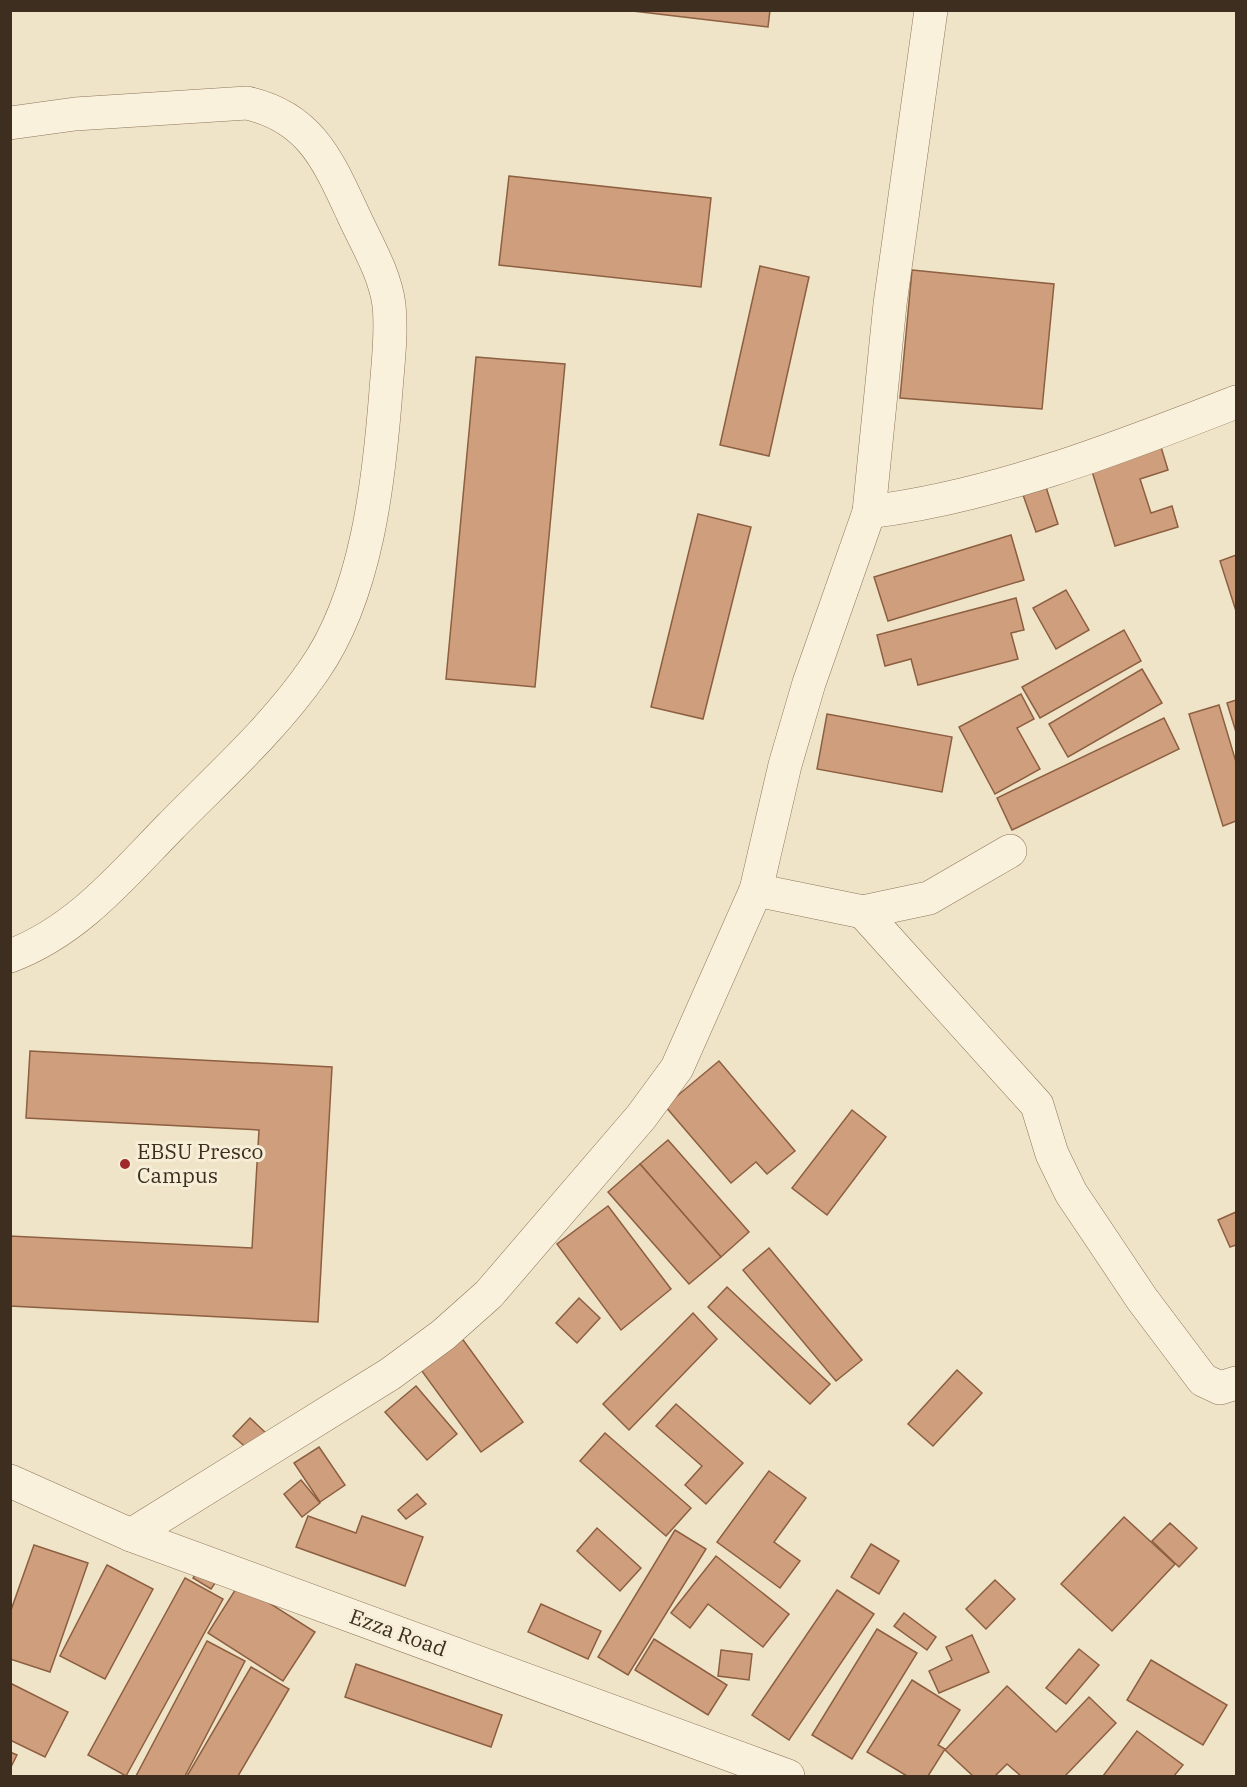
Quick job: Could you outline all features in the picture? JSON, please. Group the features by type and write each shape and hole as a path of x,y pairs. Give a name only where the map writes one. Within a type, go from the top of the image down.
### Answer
{"street":[{"path":"131,1536 390,1374 443,1335 489,1294 641,1117 677,1068 756,890 785,765 809,683 869,512 890,304 931,10"},
{"path":"10,123 75,114 247,103 270,108 293,120 329,162 380,273 389,305 389,353 384,424 368,534 345,614 315,669 270,725 84,914 33,947 10,956"},
{"path":"869,512 903,507 1001,485 1069,464 1236,402"},
{"path":"756,890 863,912 929,898 1010,851"},
{"path":"863,912 1037,1105 1052,1154 1071,1192 1142,1299 1203,1380 1220,1388 1236,1383"},
{"name":"Ezza Road","path":"10,1481 131,1536 788,1776"}],"building":[{"path":"624,10 770,10 768,27"},
{"path":"509,176 711,198 701,287 499,265"},
{"path":"760,266 809,277 769,456 720,445"},
{"path":"912,270 1054,284 1042,409 900,398"},
{"path":"476,357 565,364 535,687 446,679"},
{"path":"1161,447 1168,470 1140,479 1151,513 1172,506 1178,527 1115,546 1091,468"},
{"path":"1045,484 1058,524 1036,532 1022,492"},
{"path":"698,514 751,527 703,719 651,707"},
{"path":"1011,535 1024,580 888,621 874,577"},
{"path":"1236,555 1236,611 1220,561"},
{"path":"1066,590 1089,630 1056,649 1033,608"},
{"path":"1016,598 1024,630 1011,633 1018,659 918,685 911,659 885,666 877,635"},
{"path":"1124,630 1141,661 1040,718 1022,687"},
{"path":"1142,669 1162,703 1068,757 1049,724"},
{"path":"1021,694 1034,719 1017,728 1040,769 995,794 959,727"},
{"path":"1236,700 1236,732 1227,703"},
{"path":"1219,705 1236,762 1236,821 1223,826 1189,714"},
{"path":"827,714 952,737 942,792 817,769"},
{"path":"1164,718 1179,749 1012,830 997,798"},
{"path":"30,1051 332,1067 318,1322 10,1306 10,1236 252,1248 259,1130 26,1118"},
{"path":"719,1061 795,1151 767,1174 756,1162 731,1183 665,1106"},
{"path":"852,1110 886,1137 827,1215 792,1188"},
{"path":"668,1140 749,1232 721,1257 640,1164"},
{"path":"640,1164 721,1257 689,1284 608,1192"},
{"path":"608,1206 671,1289 621,1330 557,1244"},
{"path":"1236,1212 1236,1245 1230,1247 1218,1220"},
{"path":"769,1248 862,1360 836,1381 743,1270"},
{"path":"727,1287 830,1384 810,1404 708,1307"},
{"path":"579,1298 600,1318 577,1343 556,1323"},
{"path":"693,1313 717,1339 629,1430 603,1404"},
{"path":"458,1333 523,1422 481,1452 416,1363"},
{"path":"957,1370 982,1393 933,1446 908,1424"},
{"path":"416,1386 457,1434 427,1460 385,1412"},
{"path":"676,1404 743,1463 706,1504 685,1485 702,1466 656,1426"},
{"path":"250,1418 267,1434 251,1452 233,1436"},
{"path":"605,1433 691,1508 666,1536 580,1461"},
{"path":"319,1447 345,1485 320,1502 294,1463"},
{"path":"769,1471 806,1498 774,1542 800,1561 780,1588 717,1542"},
{"path":"301,1480 320,1503 302,1517 284,1494"},
{"path":"417,1494 426,1504 406,1519 398,1510"},
{"path":"308,1516 356,1533 362,1516 423,1537 405,1586 296,1547"},
{"path":"1124,1517 1175,1564 1112,1631 1061,1584"},
{"path":"1170,1523 1197,1548 1179,1567 1152,1541"},
{"path":"597,1528 641,1568 620,1591 577,1551"},
{"path":"675,1530 706,1549 628,1675 598,1657"},
{"path":"871,1544 899,1561 879,1594 851,1577"},
{"path":"34,1545 88,1563 50,1672 10,1659 10,1613"},
{"path":"716,1556 789,1614 763,1647 708,1604 690,1628 671,1613"},
{"path":"107,1565 153,1589 105,1679 60,1656"},
{"path":"200,1567 218,1579 211,1589 193,1578"},
{"path":"185,1578 223,1599 126,1776 88,1755"},
{"path":"995,1580 1015,1599 986,1629 966,1609"},
{"path":"239,1584 315,1632 283,1681 208,1633"},
{"path":"837,1590 874,1614 789,1740 752,1715"},
{"path":"541,1604 601,1631 588,1659 528,1632"},
{"path":"904,1613 936,1637 927,1650 894,1626"},
{"path":"877,1629 917,1653 852,1759 812,1735"},
{"path":"972,1635 989,1672 939,1693 929,1671 952,1660 946,1647"},
{"path":"654,1639 727,1685 708,1715 635,1670"},
{"path":"207,1641 245,1661 185,1776 136,1776"},
{"path":"1079,1649 1099,1665 1066,1704 1046,1688"},
{"path":"721,1650 752,1654 749,1680 718,1676"},
{"path":"1151,1660 1227,1705 1203,1745 1127,1700"},
{"path":"356,1664 502,1715 491,1747 345,1697"},
{"path":"251,1667 289,1689 238,1776 187,1776"},
{"path":"912,1680 960,1710 938,1745 945,1749 928,1776 907,1776 867,1752"},
{"path":"10,1683 68,1712 45,1757 10,1740"},
{"path":"1007,1686 1056,1732 1089,1697 1116,1723 1065,1776 1021,1776 1007,1764 995,1776 973,1776 945,1750"},
{"path":"1137,1731 1183,1765 1174,1776 1103,1776"},
{"path":"10,1752 17,1755 10,1769"}],"place":[{"name":"EBSU Presco Campus","path":"125,1164"}]}
